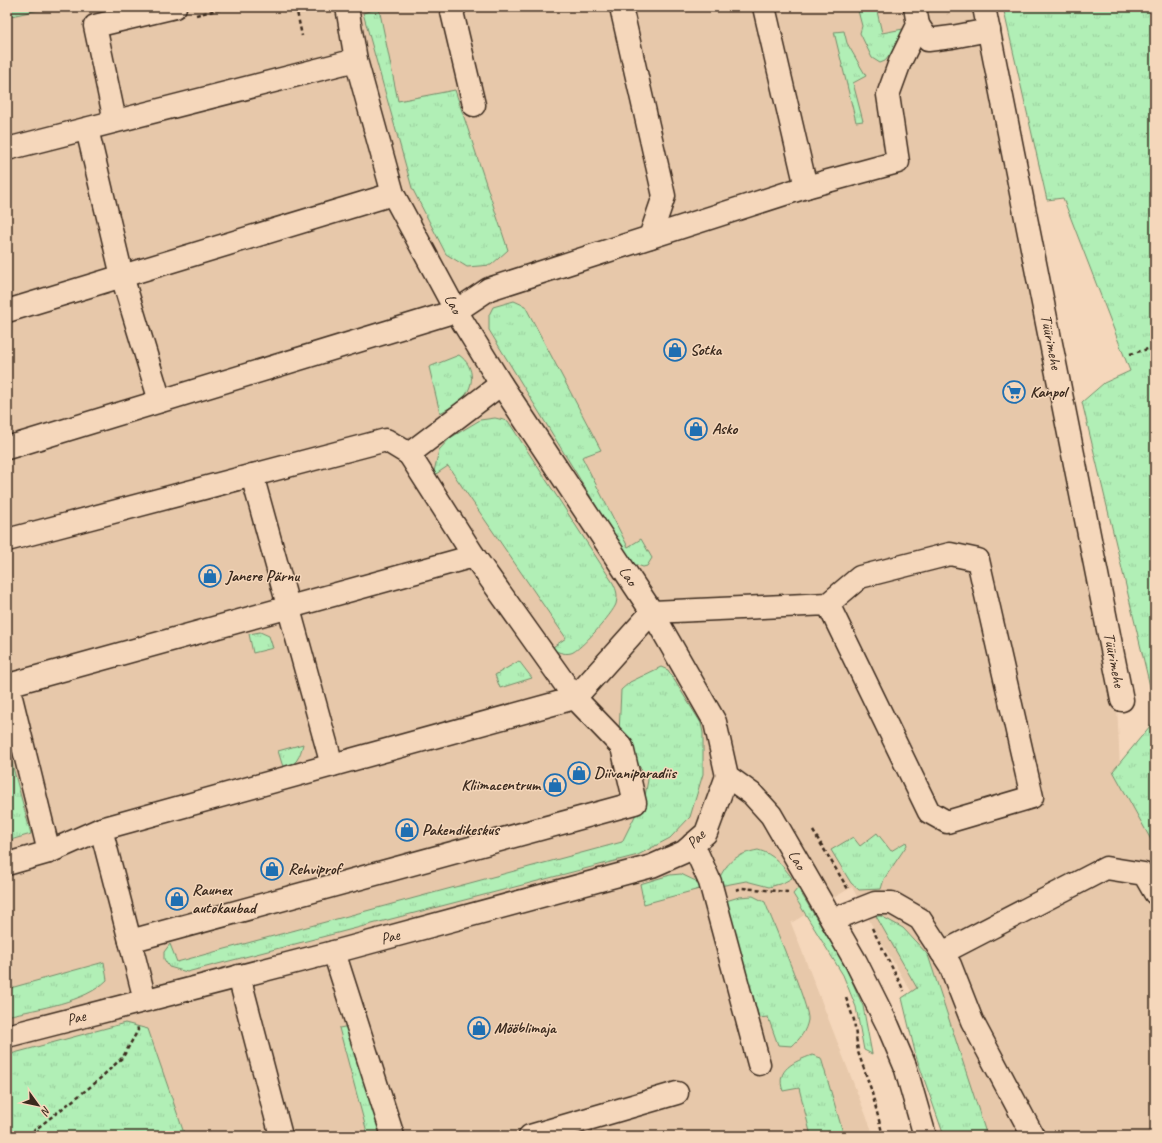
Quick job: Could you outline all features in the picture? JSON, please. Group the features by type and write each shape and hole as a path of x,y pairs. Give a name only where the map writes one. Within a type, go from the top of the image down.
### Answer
{"street":[{"path":"115,121 94,26 175,7"},
{"name":"Lao","path":"347,7 356,60 393,194 456,311 500,384 652,612 715,722 727,776 752,794 771,815 856,962 888,1026 905,1066 926,1136"},
{"path":"455,7 452,12 474,105"},
{"path":"621,7 664,196 650,238"},
{"path":"764,7 806,187"},
{"name":"Tüürimehe","path":"984,7 1122,700"},
{"path":"7,448 456,311 489,289 806,187 898,162 888,95 916,16"},
{"path":"916,16 928,40 952,38 988,30"},
{"path":"7,149 356,60"},
{"path":"87,129 122,276 160,401"},
{"path":"7,311 393,194"},
{"path":"409,454 500,384"},
{"path":"7,540 386,440 409,454 474,556 575,698 622,747 635,803 130,941"},
{"path":"252,475 332,765"},
{"path":"7,864 49,852 101,829 575,698 652,612 828,604 860,577 950,554 978,560 1032,796 947,822 929,812 828,604"},
{"path":"49,852 7,684 474,556"},
{"name":"Pae","path":"7,1036 334,952 652,866 684,852 706,833 727,776"},
{"path":"101,829 130,941 140,1001"},
{"path":"693,844 710,882 714,895 759,1064"},
{"path":"942,952 1106,868 1144,874 1155,893"},
{"path":"832,920 875,903 892,903 920,919 950,965 972,1021 1032,1136"},
{"path":"334,952 393,1136"},
{"path":"239,976 281,1136"},
{"path":"530,1136 677,1093"}],"path":[{"path":"296,7 302,36"},
{"path":"1130,354 1155,347"},
{"path":"714,895 742,888 787,891 791,898"},
{"path":"844,993 854,1020 858,1052 871,1089 883,1136"},
{"path":"27,1136 94,1084 123,1057 138,1030 140,1001"}],"shaded area":[{"path":"7,7 984,7 1116,684 1120,768 1155,839 1155,1136 964,1136 914,996 877,935 852,887 791,923 874,1136 7,1136"}],"green space":[{"path":"7,7 52,7 7,17"},
{"path":"857,7 876,7 882,33 903,29 903,39 885,61 880,63 872,58 860,33 862,26"},
{"path":"1003,7 1155,7 1155,707 1082,402 1104,383 1130,371 1063,198 1047,200"},
{"path":"379,8 398,101 455,90 508,250 491,265 467,267 446,254 412,188 363,13"},
{"path":"844,31 847,43 866,76 853,83 863,121 856,122 834,32"},
{"path":"514,301 525,306 601,450 582,457 628,547 641,539 652,558 647,566 643,567 631,563 489,330 489,315 493,307"},
{"path":"459,355 465,360 471,371 471,384 469,390 460,401 440,413 429,367"},
{"path":"495,418 508,421 613,583 616,591 617,596 614,609 596,631 581,646 571,653 563,653 550,649 566,638 448,466 433,476 439,450 450,438 480,420"},
{"path":"260,632 269,636 273,648 253,653 249,634"},
{"path":"519,661 532,678 500,688 495,675"},
{"path":"661,667 668,670 701,723 703,733 703,774 690,817 670,838 638,855 187,972 169,967 164,959 164,952 170,944 177,962 622,842 645,796 648,780 619,734 621,690 630,682"},
{"path":"1155,720 1155,847 1113,771"},
{"path":"303,744 297,760 292,766 284,770 278,751"},
{"path":"7,745 31,834 7,841"},
{"path":"877,833 891,851 906,842 907,845 884,879 881,889 859,890 851,883 831,850 853,837 860,846"},
{"path":"758,850 773,857 781,864 792,878 783,883 769,887 746,881 720,886 718,881 729,863 738,856"},
{"path":"681,874 698,882 703,888 644,904 640,884 670,875"},
{"path":"798,888 846,968 863,1006 872,1054 864,1050 856,1007 843,975 793,894"},
{"path":"753,896 765,902 797,982 807,1012 808,1020 806,1028 800,1038 792,1046 778,1045 768,1017 759,1018 726,901 739,897"},
{"path":"876,916 881,916 903,928 928,955 987,1136 944,1136 916,1056 902,998 917,988"},
{"path":"104,962 107,980 97,988 60,1004 7,1016 7,989"},
{"path":"125,1023 148,1029 185,1136 7,1136 7,1055"},
{"path":"350,1026 382,1136 368,1136 339,1028"},
{"path":"812,1055 821,1058 844,1136 811,1136 799,1088 783,1091 781,1083 782,1077 788,1067 799,1060"}],"place":[{"name":"Sotka","path":"675,350"},
{"name":"Kanpol","path":"1014,392"},
{"name":"Asko","path":"696,429"},
{"name":"Janere Pärnu","path":"210,576"},
{"name":"Diivaniparadiis","path":"579,773"},
{"name":"Kliimacentrum","path":"555,785"},
{"name":"Pakendikeskus","path":"407,830"},
{"name":"Rehviprof","path":"272,869"},
{"name":"Raunex autokaubad","path":"177,899"},
{"name":"Mööblimaja","path":"479,1028"}]}
